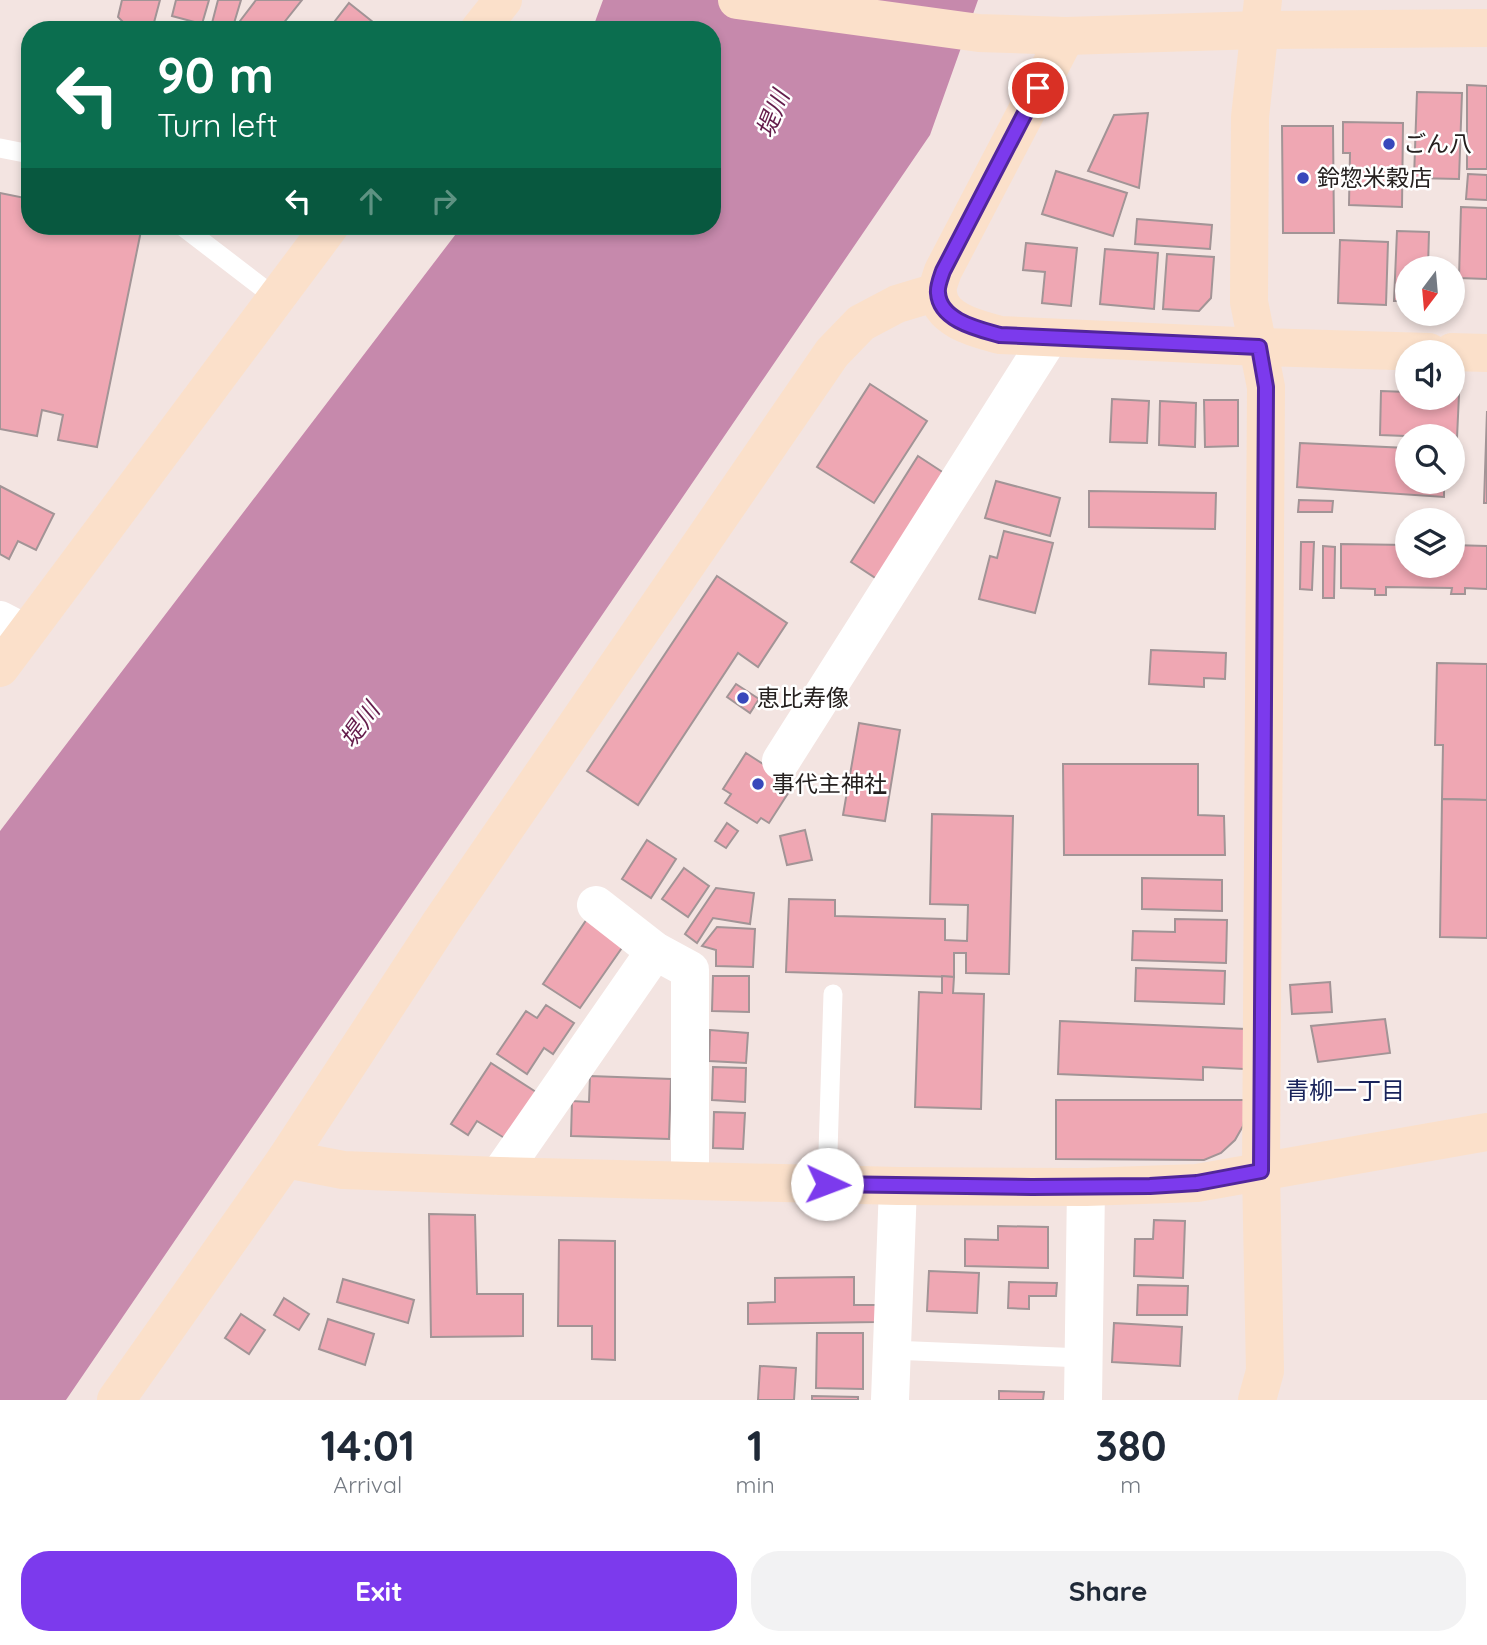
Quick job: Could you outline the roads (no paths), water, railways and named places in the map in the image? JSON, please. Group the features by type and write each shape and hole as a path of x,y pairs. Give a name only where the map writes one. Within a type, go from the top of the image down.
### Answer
{"street":[{"path":"486,21 503,0"},
{"path":"737,0 979,33 1066,36 1261,15 1487,28"},
{"path":"1257,1400 1265,1371 1261,1171 1266,387 1249,302 1250,117 1261,15"},
{"path":"1066,36 943,271 937,292 942,305 954,318 976,329 1000,335 1395,351"},
{"path":"0,668 13,626 276,298 323,235"},
{"path":"116,1400 286,1159 441,922 832,353 861,323 897,304 937,292"},
{"path":"781,761 1049,338"},
{"path":"1465,353 1487,354"},
{"path":"596,905 655,951 690,970 690,1180"},
{"path":"499,1177 655,951"},
{"path":"286,1159 343,1170 499,1177 898,1186 1086,1187 1197,1183 1487,1132"},
{"path":"890,1400 898,1186"},
{"path":"1083,1400 1086,1187"}],"lane":[{"path":"0,148 21,152"},
{"path":"194,235 276,298"},
{"path":"827,1184 833,994"},
{"path":"891,1350 1083,1358"}],"water":[{"name":"堤川","path":"603,0 978,0 930,135 66,1400 0,1400 0,831 455,235 721,235 721,21 595,21"}],"place":[{"name":"ごん八","path":"1389,144"},
{"name":"鈴惣米穀店","path":"1303,178"},
{"name":"恵比寿像","path":"743,698"},
{"name":"事代主神社","path":"758,784"}],"district":[{"name":"青柳一丁目","path":"1345,1091"}]}
